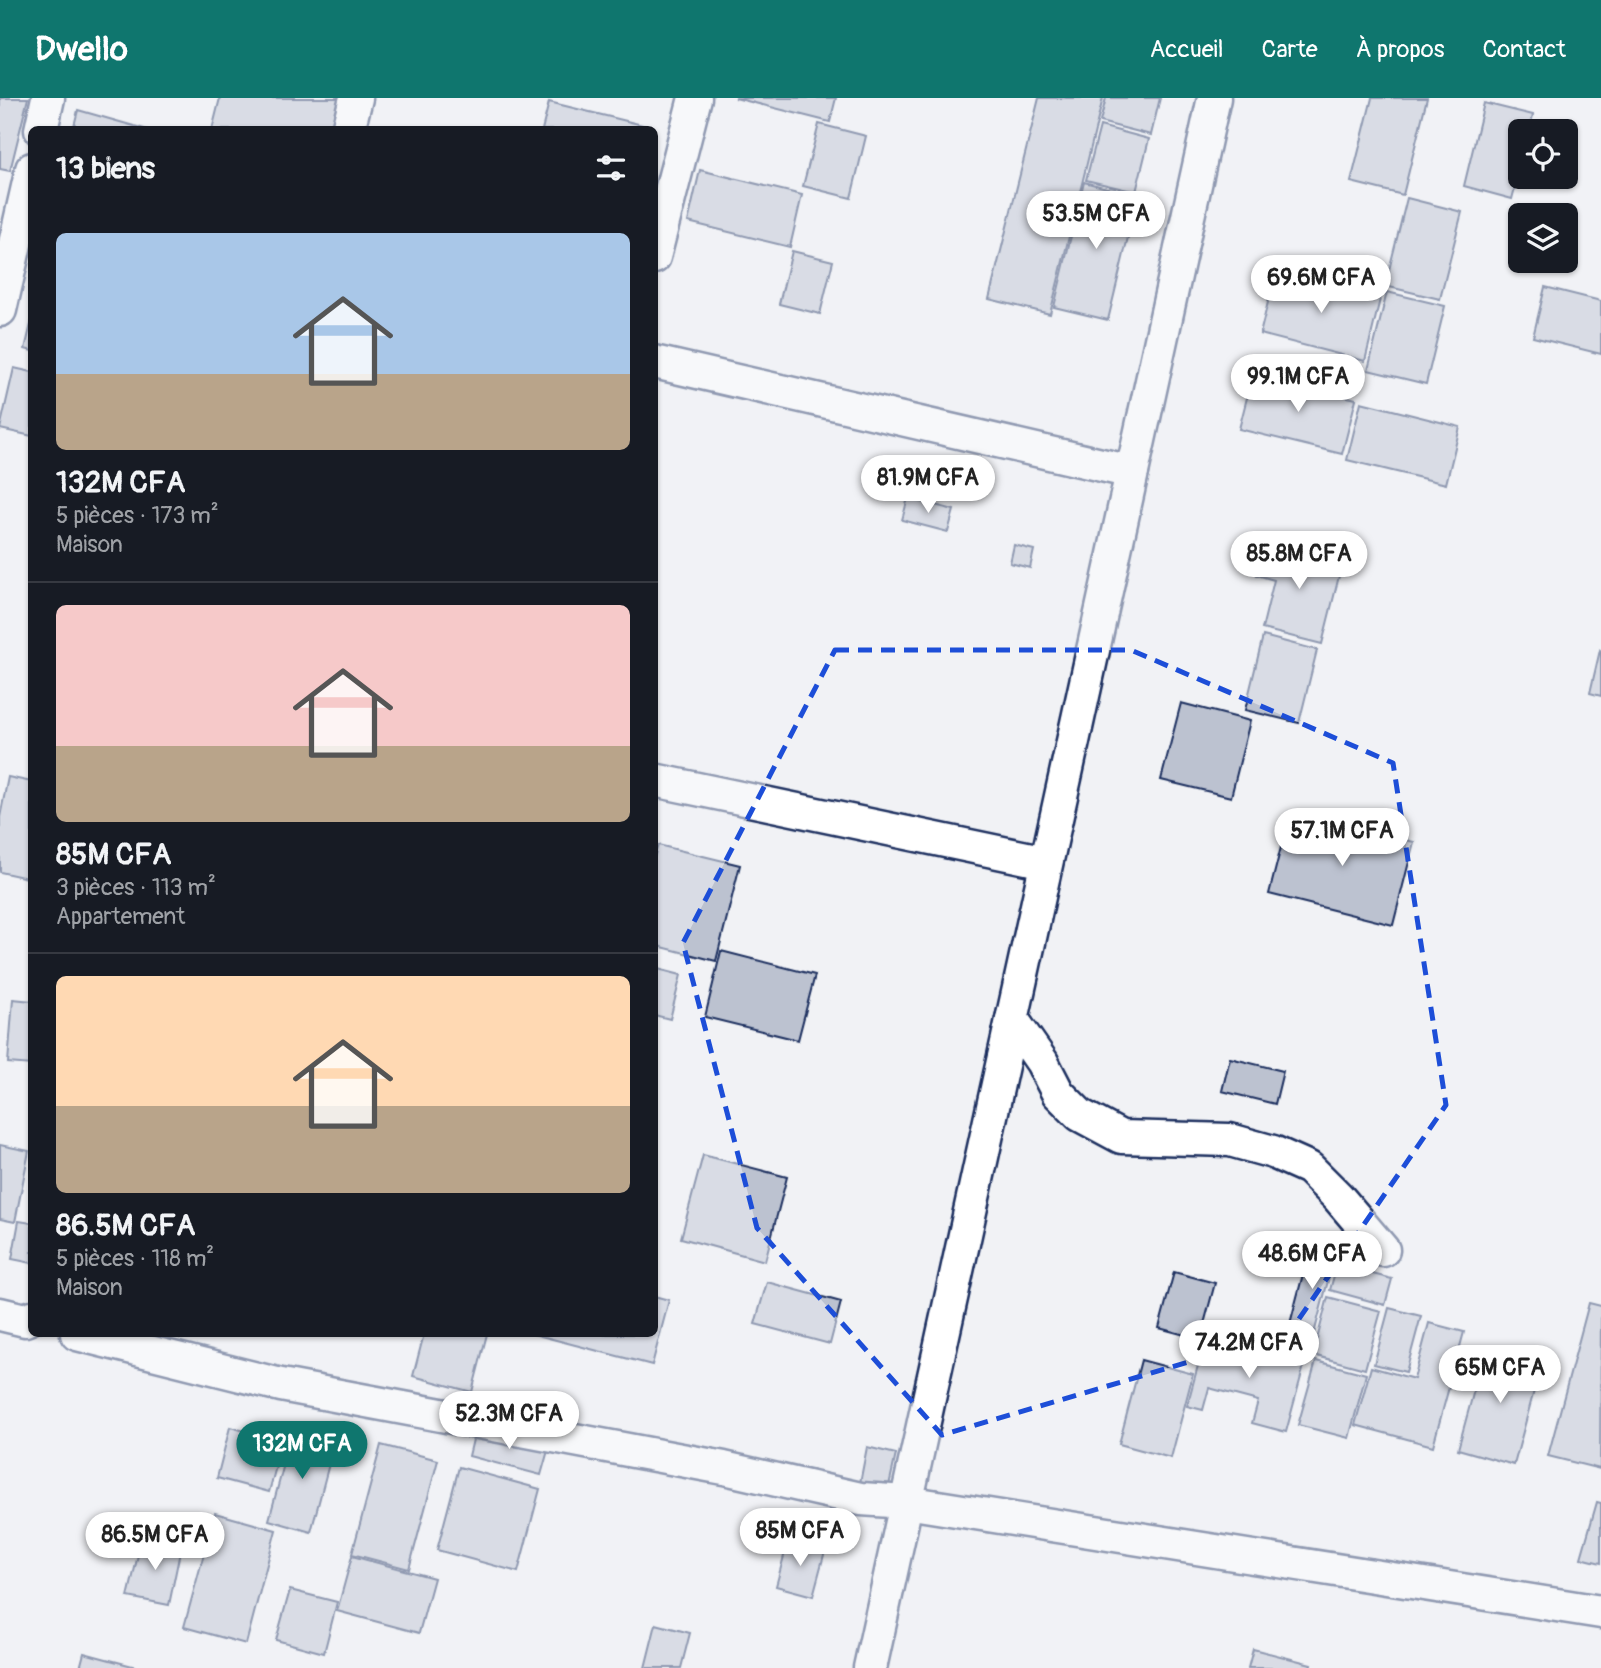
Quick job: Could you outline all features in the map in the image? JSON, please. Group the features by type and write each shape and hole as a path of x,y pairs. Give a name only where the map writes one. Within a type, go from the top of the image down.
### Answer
{"street":[{"path":"42,126 48,98"},
{"path":"349,126 356,98"},
{"path":"658,241 695,98"},
{"path":"870,1668 1214,98"},
{"path":"0,310 17,216 28,182"},
{"path":"658,363 1132,472"},
{"path":"658,781 1046,862"},
{"path":"1012,1019 1042,1062 1058,1093 1080,1115 1121,1137 1230,1140 1273,1152 1309,1168 1338,1197 1383,1250"},
{"path":"90,1337 281,1385 724,1468 861,1499 906,1502 1601,1612"}],"highlighted area":[{"path":"835,650 1131,650 1393,763 1446,1105 1290,1332 942,1435 757,1228 683,943"}],"building":[{"path":"0,98 28,98 10,171 0,169"},
{"path":"220,98 340,98 333,126 213,126"},
{"path":"735,98 836,98 830,122"},
{"path":"1039,98 1103,98 1050,314 989,299"},
{"path":"1106,98 1160,98 1151,135 1100,122"},
{"path":"1372,98 1427,98 1403,195 1351,182"},
{"path":"549,102 647,126 543,126"},
{"path":"1484,103 1533,115 1532,119 1508,119 1508,189 1515,189 1512,199 1464,186"},
{"path":"78,110 134,126 74,126"},
{"path":"819,124 866,136 851,198 803,186"},
{"path":"1100,126 1149,139 1136,192 1086,180"},
{"path":"700,170 802,195 790,247 688,222"},
{"path":"1084,182 1138,196 1108,320 1054,307"},
{"path":"1407,198 1462,212 1440,299 1385,286"},
{"path":"792,251 833,261 820,314 779,304"},
{"path":"1276,270 1381,295 1365,361 1260,334"},
{"path":"1545,287 1601,301 1601,354 1533,337"},
{"path":"1387,292 1445,306 1426,384 1368,370"},
{"path":"14,368 28,371 28,435 0,429"},
{"path":"1253,374 1356,399 1342,454 1239,429"},
{"path":"1361,402 1460,427 1446,484 1347,460"},
{"path":"908,498 954,510 948,532 902,520"},
{"path":"1266,541 1343,560 1322,644 1262,629 1274,580 1257,575"},
{"path":"1014,545 1034,550 1030,568 1010,563"},
{"path":"1263,636 1317,650 1299,723 1245,710"},
{"path":"1601,651 1601,696 1590,693"},
{"path":"1181,703 1250,721 1231,797 1161,780"},
{"path":"8,777 28,781 28,878 0,872 0,817"},
{"path":"1290,812 1414,842 1393,925 1269,894"},
{"path":"658,845 740,865 716,961 658,946"},
{"path":"721,951 815,975 798,1040 705,1017"},
{"path":"658,969 681,975 670,1019 658,1016"},
{"path":"13,999 28,1001 28,1065 8,1063"},
{"path":"1230,1058 1283,1071 1275,1104 1222,1091"},
{"path":"0,1145 28,1151 28,1156 15,1222 0,1219"},
{"path":"703,1155 787,1177 765,1261 681,1238"},
{"path":"19,1221 28,1222 28,1262 12,1259"},
{"path":"1313,1236 1338,1243 1311,1345 1286,1339"},
{"path":"1337,1265 1392,1279 1385,1305 1330,1290"},
{"path":"1174,1272 1215,1283 1200,1339 1159,1328"},
{"path":"767,1282 841,1302 830,1344 755,1324"},
{"path":"658,1297 669,1300 652,1365 545,1337 658,1337"},
{"path":"1328,1297 1381,1311 1365,1369 1313,1355"},
{"path":"1589,1303 1601,1306 1600,1469 1548,1456"},
{"path":"1389,1308 1421,1316 1406,1372 1374,1364"},
{"path":"1429,1323 1464,1332 1433,1446 1355,1425 1371,1367 1414,1379"},
{"path":"1206,1336 1305,1362 1286,1432 1252,1423 1258,1401 1209,1388 1203,1410 1187,1406"},
{"path":"423,1337 486,1337 472,1392 413,1376"},
{"path":"1486,1346 1542,1361 1514,1465 1458,1449"},
{"path":"1141,1360 1193,1374 1171,1458 1119,1444"},
{"path":"1316,1361 1366,1374 1349,1438 1298,1425"},
{"path":"230,1427 283,1441 269,1492 217,1478"},
{"path":"476,1427 549,1447 541,1475 469,1456"},
{"path":"293,1430 335,1441 311,1532 269,1520"},
{"path":"381,1445 438,1460 409,1569 352,1554"},
{"path":"867,1447 896,1454 888,1490 860,1483"},
{"path":"459,1467 540,1489 518,1572 437,1550"},
{"path":"1597,1502 1601,1503 1601,1563 1581,1558"},
{"path":"215,1513 276,1530 246,1644 184,1627"},
{"path":"142,1538 181,1547 169,1605 128,1597"},
{"path":"788,1541 825,1551 813,1596 776,1586"},
{"path":"352,1556 434,1578 419,1633 337,1611"},
{"path":"290,1590 337,1602 324,1653 276,1640"},
{"path":"656,1624 690,1633 681,1668 645,1668"},
{"path":"1253,1649 1311,1664 1310,1668 1248,1668"},
{"path":"84,1653 140,1668 80,1668"}]}
